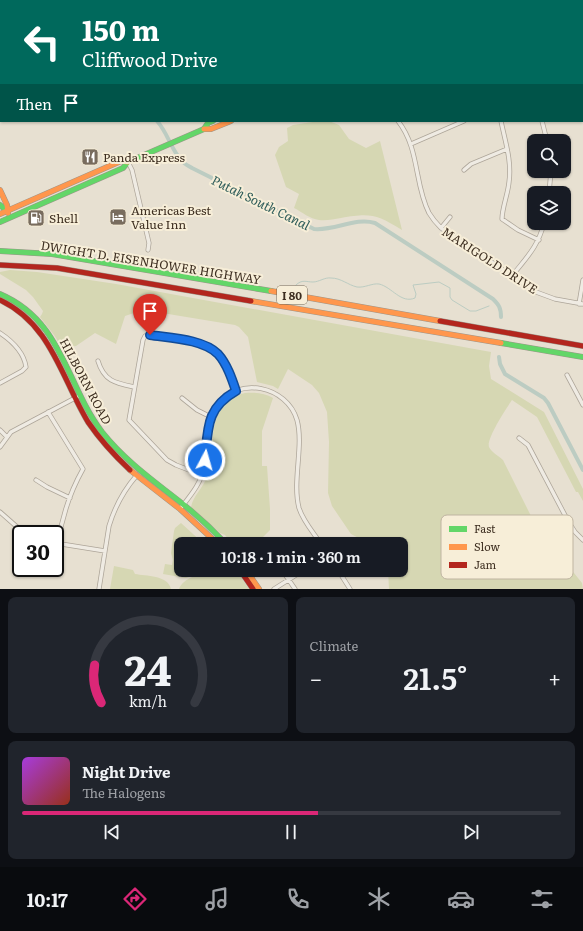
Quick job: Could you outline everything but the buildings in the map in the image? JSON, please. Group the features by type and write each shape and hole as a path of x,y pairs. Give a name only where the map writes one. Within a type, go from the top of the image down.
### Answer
{"main road":[{"path":"204,129 210,122"},
{"path":"0,214 121,161 128,162 204,129 211,130 228,122"},
{"path":"0,222 124,168 128,162"},
{"path":"0,190 7,205 7,211 10,217"},
{"path":"0,205 7,211"},
{"name":"DWIGHT D. EISENHOWER HIGHWAY","path":"0,252 52,254 105,262 583,346"},
{"name":"DWIGHT D. EISENHOWER HIGHWAY","path":"0,265 57,268 583,358"},
{"name":"HILBORN ROAD","path":"0,294 17,302 27,309 41,323 54,342 78,396"},
{"name":"HILBORN ROAD","path":"0,300 23,314 37,327 97,426 120,453 138,473 181,507 211,537"},
{"name":"HILBORN ROAD","path":"181,507 201,519 219,537"},
{"path":"245,577 253,589"},
{"path":"251,577 259,589"}],"street":[{"name":"MARIGOLD DRIVE","path":"399,122 411,144 425,204 440,228 528,287 545,296 581,304"},
{"path":"411,144 462,122"},
{"path":"501,122 510,170 502,219 518,230 539,240"},
{"path":"542,122 545,134"},
{"path":"464,170 470,164 507,149"},
{"path":"128,162 132,170 149,243 148,250"},
{"path":"440,228 450,217"},
{"path":"512,276 535,248 542,230"},
{"path":"581,304 583,280"},
{"path":"0,333 14,345 23,358 26,368 0,383"},
{"path":"202,475 176,466 167,460 129,420 134,387 145,336 150,335 201,344 212,349 225,364 236,391"},
{"path":"98,361 101,372 107,378 114,382 134,387"},
{"path":"567,375 583,405"},
{"path":"181,507 196,488 202,475 211,417 221,401 236,391 248,387 270,391 286,401 297,420 299,432 297,493 299,506 303,517 316,537"},
{"path":"0,447 12,432 24,424 78,396"},
{"path":"182,398 198,410 211,417"},
{"path":"48,412 83,470 70,498 61,525"},
{"path":"0,430 7,437"},
{"path":"519,438 528,445 564,515"},
{"path":"99,589 112,516 125,491 138,473"},
{"path":"36,480 70,498"},
{"path":"0,512 14,525"},
{"path":"573,530 583,540"},
{"path":"64,544 105,551"},
{"path":"286,577 295,589"},
{"path":"274,589 293,577"},
{"path":"342,577 350,589"}],"green space":[{"path":"312,122 332,122 339,125 349,139 366,148 380,141 402,230 373,216 366,215 319,220 309,217 294,208 299,194 286,187 275,155 279,147 288,141 287,128 293,125"},
{"path":"10,270 37,272 116,284 491,352 489,366 491,379 544,412 583,489 583,501 578,492 576,492 537,417 512,400 494,430 489,447 503,460 530,515 441,515 441,579 573,579 573,572 582,583 583,589 389,589 388,577 408,577 408,537 357,537 351,534 332,506 328,493 329,442 327,412 319,393 312,385 288,369 278,389 273,386 257,382 248,337 239,327 235,325 150,311 140,311 125,316 116,344 95,333 76,346 63,349 40,317 43,311 33,297 26,290 0,274 0,272"},
{"path":"245,393 260,393 273,398 262,431 262,466 267,466 270,509 270,530 263,537 227,537 191,507 207,477 217,416 223,406 232,398"},
{"path":"181,523 196,537 174,537 174,576 163,574 165,564 172,565 173,560 171,553 175,528"},
{"path":"114,566 133,570 135,574 156,577 166,581 171,589 110,589"},
{"path":"192,577 241,577 249,589 179,589 188,579"}],"waterway":[{"name":"Putah South Canal","path":"158,122 178,157 192,168 314,229 330,228 360,222 375,223 493,299 501,311 501,317"},
{"path":"296,285 302,281 315,282 326,278 335,278 357,287 379,284 405,299 410,299 415,298 416,294 413,285 439,282 450,288 450,297 452,300 470,311 476,311 489,306"},
{"name":"Putah South Canal","path":"499,357 500,364 505,374 544,398 548,403 583,470"}],"traffic: fast":[{"path":"0,222 123,168 128,162 204,129 210,122"},
{"path":"0,205 7,211"},
{"path":"0,251 52,254 271,291"},
{"path":"0,294 21,306 37,320 50,337 61,355 79,394 102,432 111,443 141,471 184,505 219,537"},
{"path":"501,343 583,357"}],"traffic: slow":[{"path":"204,129 211,129 228,122"},
{"path":"0,214 121,161 128,162"},
{"path":"0,190 7,205 8,213"},
{"path":"271,291 440,321"},
{"path":"251,301 501,343"},
{"path":"130,470 180,509 210,537"},
{"path":"251,577 259,589"}],"traffic: jam":[{"path":"0,265 57,268 251,301"},
{"path":"0,300 17,310 43,337 53,353 88,422 108,448 130,470"},
{"path":"440,321 583,346"},
{"path":"245,577 253,589"}],"place":[{"name":"Panda Express","path":"90,157"},
{"name":"Americas Best Value Inn","path":"118,217"},
{"name":"Shell","path":"36,218"}],"route":[{"path":"150,335 201,344 212,349 225,364 236,391 225,397 218,404 211,417 205,460"}]}
